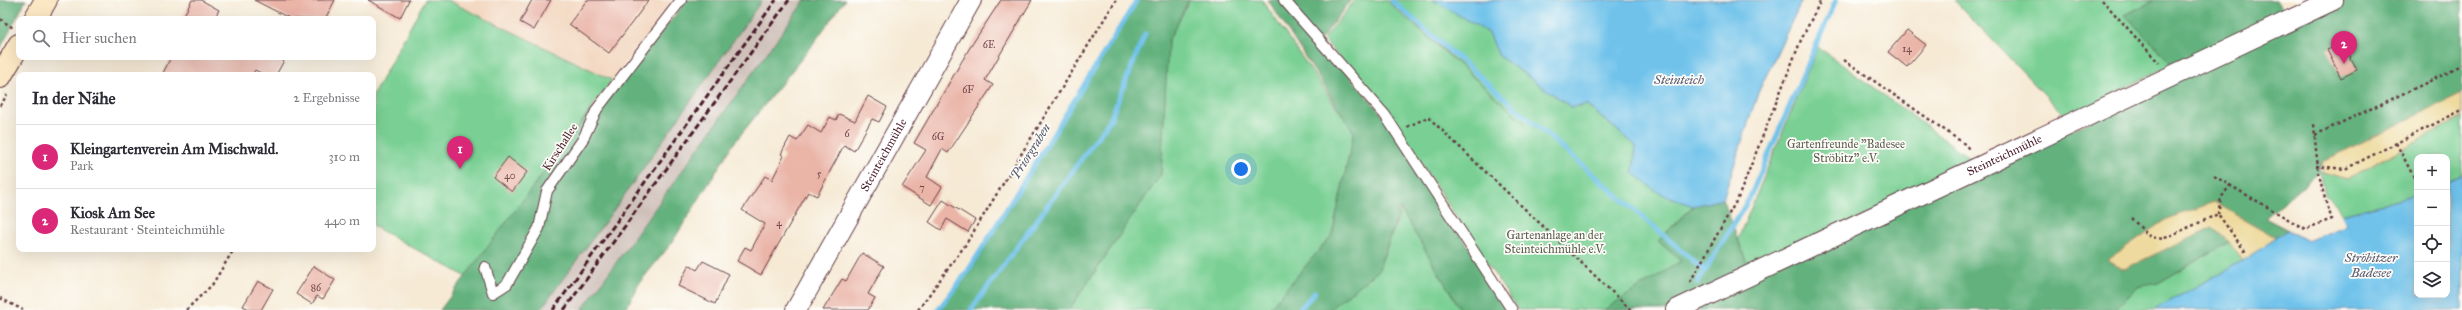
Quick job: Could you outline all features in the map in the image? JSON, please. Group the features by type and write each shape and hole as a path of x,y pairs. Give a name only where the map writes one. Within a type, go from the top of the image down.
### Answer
{"main road":[{"path":"29,16 46,0"},
{"path":"0,77 14,33"}],"street":[{"name":"Steinteichmühle","path":"796,310 970,0"},
{"name":"Steinteichmühle","path":"1676,310 2333,0"}],"lane":[{"name":"Kirschallee","path":"485,268 493,293 507,284 539,228 547,191 583,139 597,109 681,0"},
{"path":"1284,0 1385,115 1512,310"}],"path":[{"path":"918,310 966,244 1116,0"},
{"path":"1690,283 1738,198 1801,40 1821,0"},
{"path":"2104,1 2171,77"},
{"path":"0,19 14,33"},
{"path":"1844,60 1966,145 1980,167"},
{"path":"2315,134 2462,66"},
{"path":"2316,166 2345,169 2462,110"},
{"path":"1396,133 1428,117 1631,310"},
{"path":"2214,176 2231,184 2305,229 2332,219 2324,200 2316,166 2314,123"},
{"path":"2396,143 2414,177"},
{"path":"2231,184 2221,198 2218,214 2247,254"},
{"path":"2131,218 2150,237 2164,239 2218,214"},
{"path":"186,310 212,285 232,252"},
{"path":"0,298 23,310"}],"shaded area":[{"path":"447,0 670,0 674,2 612,80"},
{"path":"762,0 805,0 582,310 540,310 616,207"}],"green space":[{"path":"0,0 26,0 18,16 16,16 16,19 0,49"},
{"path":"425,0 447,0 612,80 467,277 376,228 376,90"},
{"path":"687,0 762,0 616,207 540,310 440,310 590,111 628,75"},
{"path":"805,0 845,0 810,48 734,143 671,244 640,282 625,310 582,310"},
{"path":"1138,0 1189,0 1168,41 1161,174 1069,310 939,310 970,272"},
{"path":"1190,0 1262,0 1354,132 1332,235 1268,310 1069,310 1161,174 1168,41"},
{"path":"1268,0 1351,0 1320,40 1385,118 1510,310 1461,310 1400,208 1378,271 1328,310 1268,310 1332,235 1354,132"},
{"name":"Gartenanlage an der Steinteichmühle e.V.","path":"1355,0 1386,0 1527,125 1388,0 1436,0 1489,33 1499,56 1571,107 1587,105 1636,146 1633,172 1693,205 1658,241 1681,261 1604,310 1518,310 1388,114 1323,39"},
{"path":"1954,0 2155,0 2125,15 2172,64 2067,118"},
{"path":"2155,0 2276,0 2291,16 2172,64 2125,15"},
{"path":"2344,0 2462,0 2462,93 2322,162 2320,171 2265,218 2288,230 2277,238 2214,202 2165,220 2107,260 2124,269 2212,227 2229,242 2158,283 2137,287 2114,310 1604,310 1681,261 1658,241 1694,205 1723,199 1750,272 2082,125"},
{"name":"Gartenfreunde \"Badesee Ströbitz\" e.V.","path":"1818,47 1975,162 1750,272 1738,239"},
{"path":"2462,117 2462,176 2450,181 2450,154 2414,154 2414,196 2342,215 2336,204 2325,194 2320,171 2346,179"},
{"path":"1401,210 1461,310 1328,310 1378,271"},
{"path":"2229,242 2242,261 2154,310 2114,310 2137,287 2158,283"}],"sand":[{"path":"2462,93 2462,117 2346,179 2324,172 2322,162"},
{"path":"2214,202 2277,238 2242,261 2229,242 2212,227 2124,269 2107,260 2165,220"}],"water":[{"name":"Steinteich","path":"1433,0 1802,0 1758,93 1723,199 1693,206 1657,192 1633,172 1636,146 1587,105 1571,107 1499,56 1489,33"},
{"name":"Ströbitzer Badesee","path":"2462,176 2462,310 2154,310 2242,261 2288,230 2308,241 2347,225 2342,215 2414,196 2414,298 2450,298 2450,181"}],"building":[{"path":"192,0 201,0 219,10 216,16 184,16"},
{"path":"254,0 335,0 327,16 285,16"},
{"path":"368,0 409,0 400,18"},
{"path":"532,0 551,0 534,30 520,22"},
{"path":"587,0 649,0 609,53 569,24"},
{"path":"1001,0 1032,0 985,80 993,85 948,153 942,149 927,177 942,187 931,205 902,187 926,150 914,143 969,49"},
{"path":"1907,30 1926,45 1907,67 1888,52"},
{"path":"2341,43 2343,47 2345,46 2357,70 2341,78 2327,50"},
{"path":"170,60 284,60 278,72 259,72 255,70 254,72 164,72"},
{"path":"868,96 887,107 879,122 872,119 854,151 844,145 817,196 808,192 761,275 737,261 745,247 751,250 765,224 742,210 765,176 772,180 784,156 781,154 790,137 797,141 808,125 821,133 830,117 836,120 839,114 855,121"},
{"path":"508,157 527,172 512,192 493,177"},
{"path":"943,200 975,220 968,232 947,219 941,230 929,222"},
{"path":"862,253 884,266 868,294 875,298 868,310 823,310 842,279 846,281"},
{"path":"703,261 729,274 715,304 678,286 689,265 697,270"},
{"path":"314,266 335,280 323,299 317,296 312,304 296,294"},
{"path":"258,281 273,289 261,310 251,310 243,306"}],"waterway":[{"name":"Priorgraben","path":"938,310 968,271 1137,0"},
{"path":"1391,0 1705,271"},
{"path":"1697,283 1749,199 1836,0"},
{"path":"971,310 1110,120 1145,34"},
{"path":"1299,310 1315,292"}],"railway":[{"path":"553,310 776,0"},
{"path":"564,310 789,0"}],"place":[{"name":"Kiosk Am See","path":"2344,64"},
{"name":"Kleingartenverein Am Mischwald.","path":"460,169"}]}
